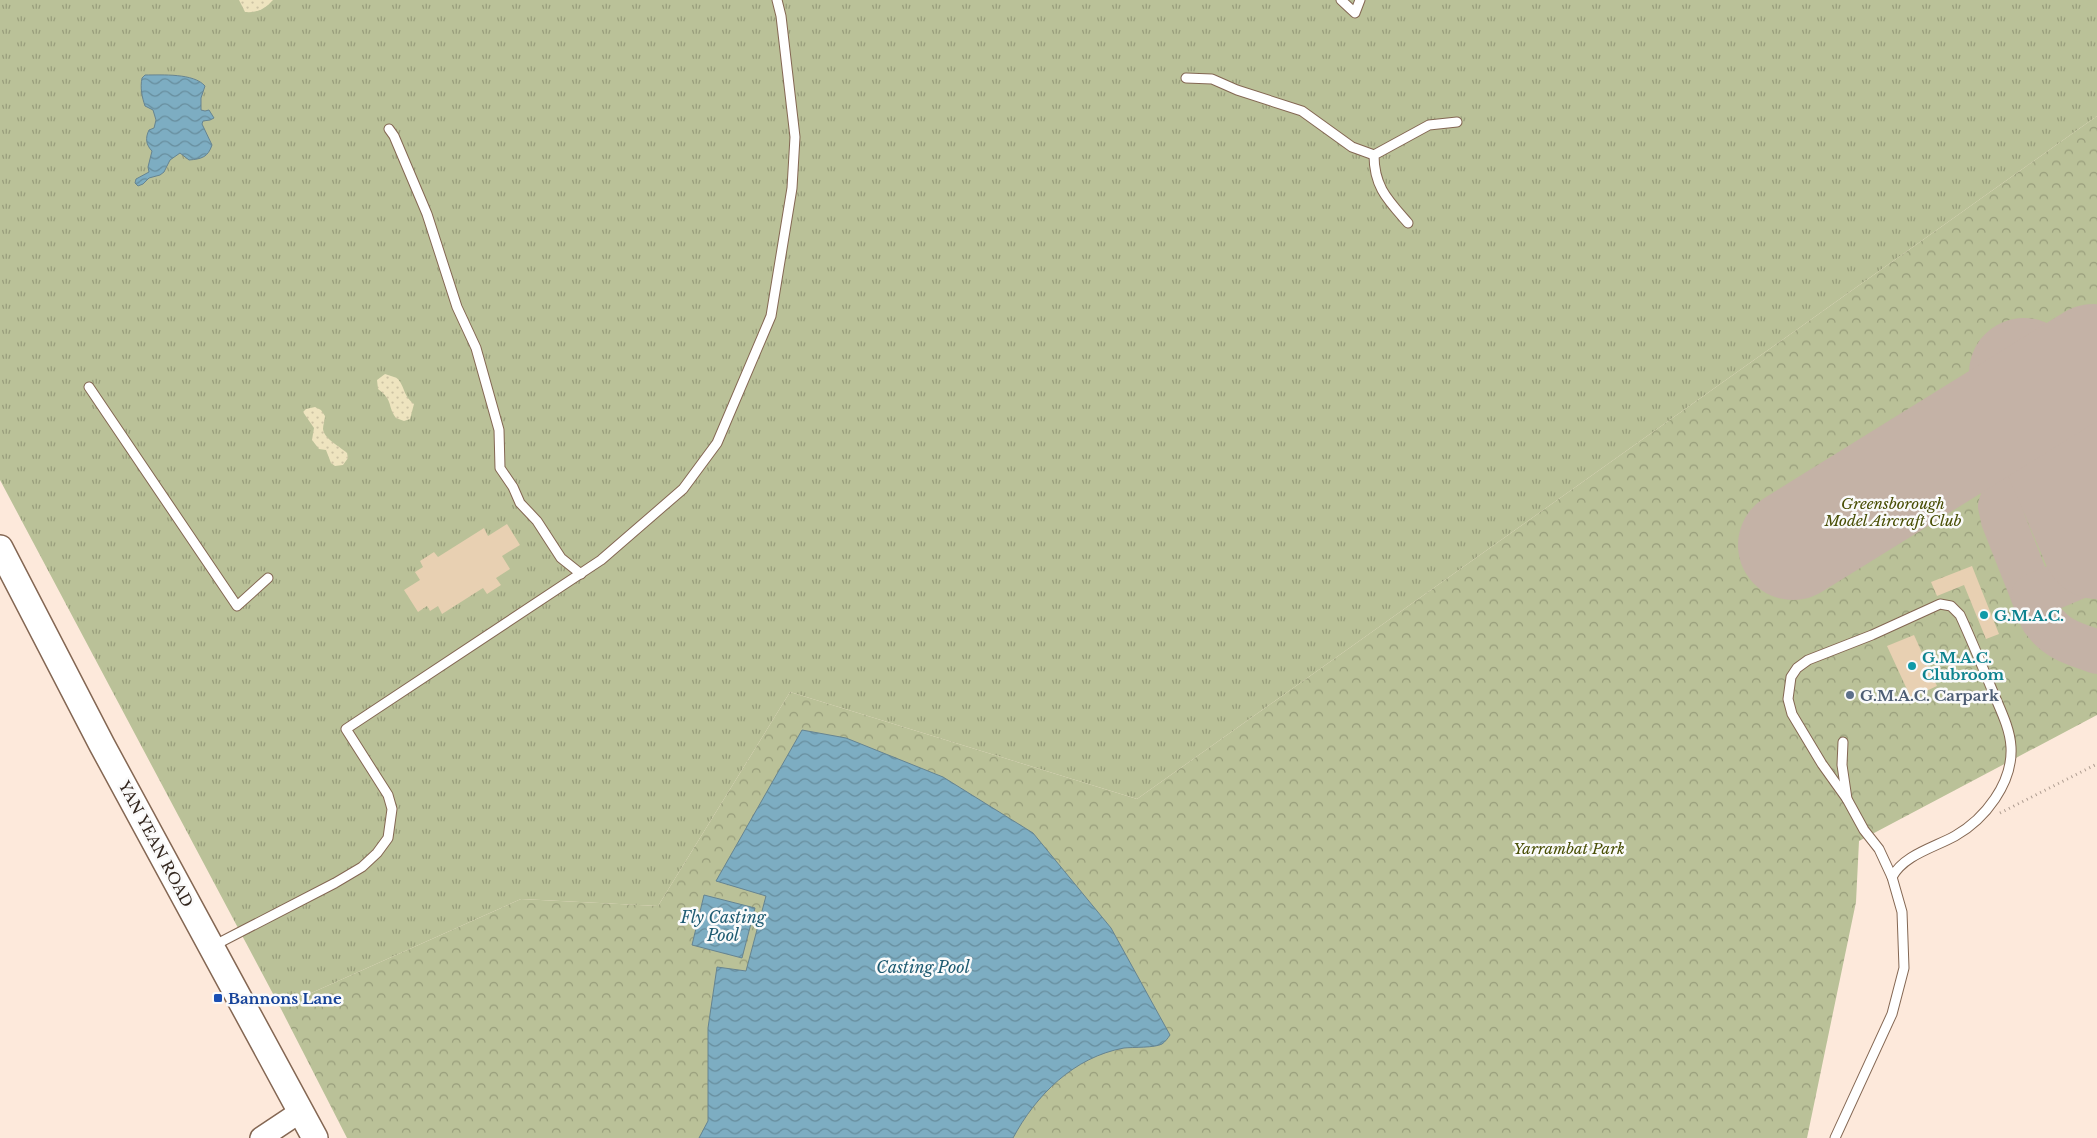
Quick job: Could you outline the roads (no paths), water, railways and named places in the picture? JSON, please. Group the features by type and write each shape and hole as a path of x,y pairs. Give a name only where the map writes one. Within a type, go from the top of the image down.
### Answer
{"main road":[{"name":"YAN YEAN ROAD","path":"0,548 102,745 212,946 313,1138"}],"street":[{"path":"261,1138 300,1112"}],"lane":[{"path":"212,946 362,868 377,854 388,838 392,809 388,795 346,729 601,560 683,489 717,443 771,316 792,188 795,137 781,16 777,0"},
{"path":"1342,0 1355,13 1360,0"},
{"path":"1186,78 1212,79 1237,90 1294,107 1352,147 1374,155 1429,125 1457,122"},
{"path":"389,129 394,136 414,182 444,262 457,307 476,348 499,430 500,468 513,487 520,503 537,521 561,558 581,574"},
{"path":"1374,155 1376,176 1384,196 1408,223"},
{"path":"89,387 237,606 268,578"},
{"path":"1835,1138 1892,1014 1904,968 1902,912 1892,877 1879,850 1864,830 1847,799 1822,764 1792,714 1788,699 1791,677 1796,668 1824,652 1872,634 1940,604 1951,606 1960,615 2004,718 2010,735 2010,761 1997,798 1979,818 1957,835 1910,858 1898,868 1892,877"},
{"path":"1843,742 1842,765 1847,799"}],"water":[{"path":"145,75 186,77 200,82 205,86 201,98 201,110 209,110 214,118 203,121 202,124 212,145 206,155 189,160 180,153 170,160 164,172 149,178 138,186 135,183 136,179 149,172 148,167 152,151 147,144 147,136 149,130 154,128 156,120 153,110 145,106 143,99 141,82"},
{"name":"Casting Pool","path":"802,730 846,738 943,777 1033,833 1111,928 1170,1035 1166,1040 1159,1045 1124,1048 1106,1053 1073,1069 1045,1093 1022,1122 1013,1138 699,1138 708,1121 708,1028 717,967 746,971 766,896 716,881"},
{"name":"Fly Casting Pool","path":"704,895 755,908 742,958 692,945"}],"place":[{"name":"G.M.A.C.","path":"1984,615"},
{"name":"G.M.A.C. Clubroom","path":"1912,666"},
{"name":"G.M.A.C. Carpark","path":"1850,695"},
{"name":"Bannons Lane","path":"218,998"}],"park label":[{"name":"Greensborough Model Aircraft Club","path":"1893,512"},
{"name":"Yarrambat Park","path":"1569,848"}]}
